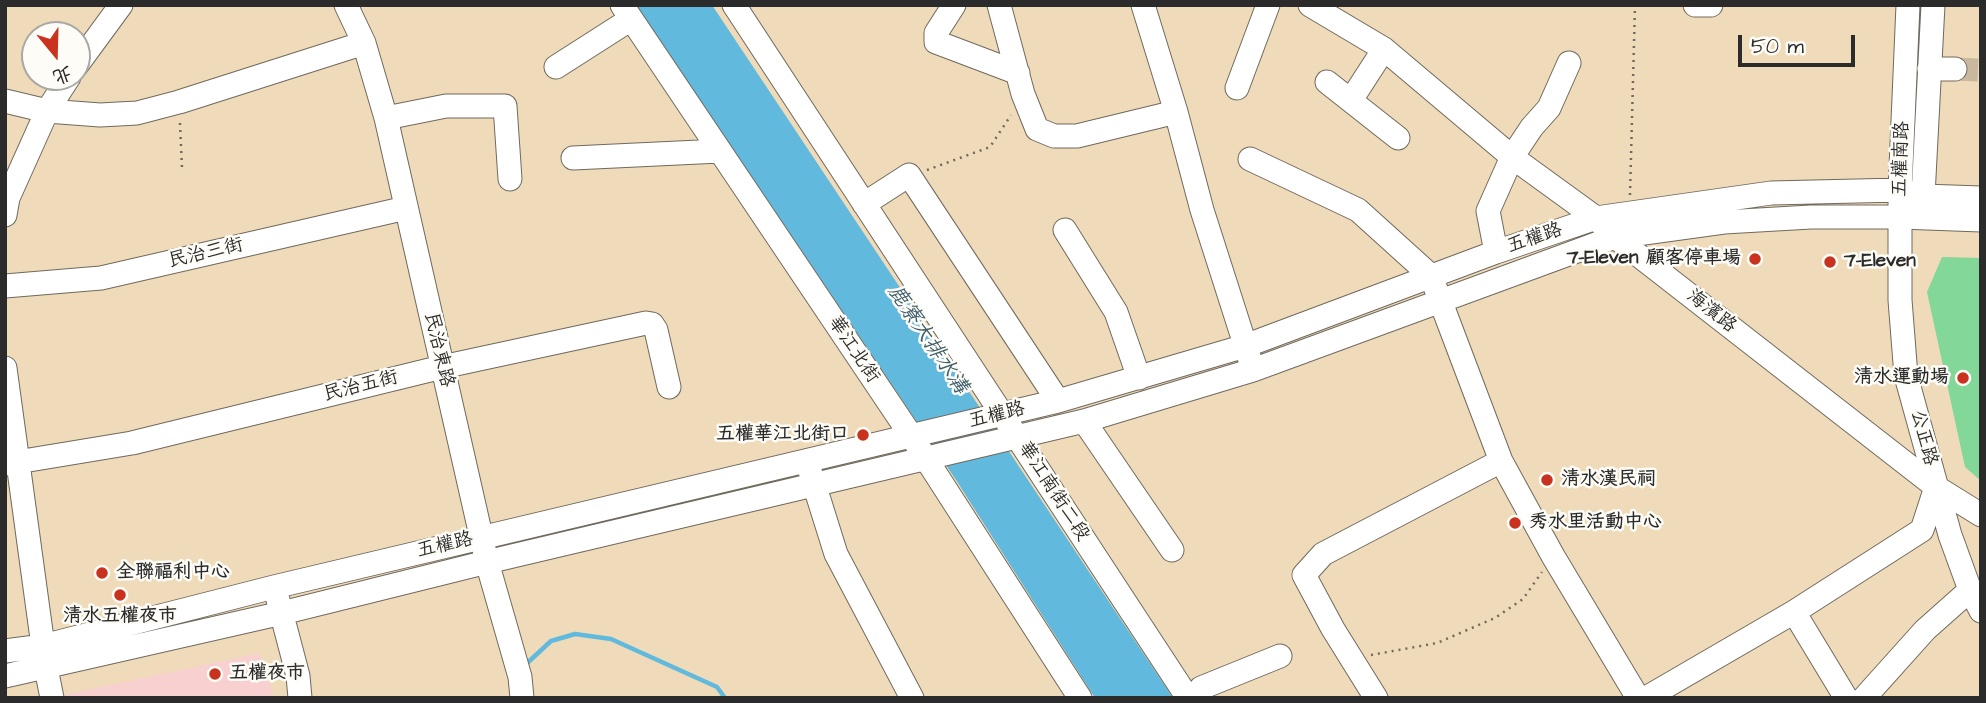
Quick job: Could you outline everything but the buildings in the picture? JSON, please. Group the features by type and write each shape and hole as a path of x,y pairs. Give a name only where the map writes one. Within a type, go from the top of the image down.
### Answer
{"street":[{"path":"91,46 121,5"},
{"name":"民治東路","path":"346,5 364,43 386,118 486,562 520,677 522,698"},
{"name":"華江南街二段","path":"734,5 864,204 1011,440 1188,698"},
{"path":"954,5 936,33 936,41 1020,83"},
{"path":"999,5 1020,83 1037,129 1054,136 1077,136 1176,112"},
{"path":"1143,5 1176,112 1202,210 1253,370"},
{"path":"1237,88 1268,5"},
{"name":"海濱路","path":"1310,5 1384,49 1512,157 1595,218 1936,487 1981,515"},
{"path":"1695,5 1711,5"},
{"name":"五權南路","path":"1900,217 1908,5"},
{"name":"五權南路","path":"1900,217 1923,196 1933,5"},
{"path":"556,67 626,12"},
{"name":"華江北街","path":"626,12 917,435 949,493 1080,698"},
{"path":"5,101 47,111 100,115 137,113 364,43"},
{"path":"1351,100 1384,49"},
{"path":"1496,252 1488,211 1512,157 1532,127 1549,108 1569,63"},
{"path":"1929,69 1955,69"},
{"path":"1327,82 1398,138"},
{"path":"5,215 8,198 47,111 60,91"},
{"path":"386,118 446,106 505,106 510,179"},
{"path":"573,158 720,151"},
{"path":"1250,159 1358,210 1431,276 1501,461 1553,556 1638,698"},
{"path":"864,204 909,175 1058,401"},
{"name":"五權路","path":"5,676 44,657 274,587 997,416 1139,378 1245,346 1595,218 1771,193 1900,190 1923,196 1981,198"},
{"name":"民治三街","path":"5,286 101,278 406,208"},
{"name":"五權路","path":"5,652 44,657 282,613 486,562 1011,440 1253,370 1615,236 1811,216 1981,220"},
{"name":"公正路","path":"1900,217 1900,300 1906,376 1950,535 1976,600"},
{"path":"1065,230 1116,312 1139,378"},
{"name":"民治五街","path":"12,463 132,443 442,367 646,323 652,324 656,330 669,387"},
{"path":"5,368 12,463 52,698"},
{"path":"1084,421 1172,550"},
{"path":"806,461 816,485 836,554 912,698"},
{"path":"1376,698 1304,575 1323,554 1501,461"},
{"path":"1646,698 1794,612 1922,530 1936,487"},
{"path":"274,587 298,676 300,698"},
{"path":"1864,698 1925,630 1976,600"},
{"path":"1794,612 1846,698"},
{"path":"1195,698 1201,688 1280,656"}],"path":[{"path":"1630,212 1635,5"},
{"path":"909,175 990,147 1020,83"},
{"path":"179,102 182,168"},
{"path":"1351,659 1437,643 1495,618 1523,599 1553,556"}],"shaded area":[{"name":"五權夜市","path":"260,653 274,698 65,698 64,695"}],"green space":[{"name":"清水運動場","path":"1942,257 1981,258 1981,481 1965,467 1927,292"}],"water":[{"name":"鹿寮大排水溝","path":"636,5 712,5 1173,698 1095,698 956,480"}],"waterway":[{"path":"524,666 551,641 575,634 611,639 717,687 725,698"}],"tunnel":[{"path":"1955,69 1981,70"}],"place":[{"name":"7-Eleven 顧客停車場","path":"1755,259"},
{"name":"7-Eleven","path":"1830,262"},
{"name":"清水運動場","path":"1963,378"},
{"name":"五權華江北街口","path":"863,435"},
{"name":"清水漢民祠","path":"1547,480"},
{"name":"秀水里活動中心","path":"1515,523"},
{"name":"全聯福利中心","path":"102,573"},
{"name":"清水五權夜市","path":"120,595"},
{"name":"五權夜市","path":"215,674"}]}
